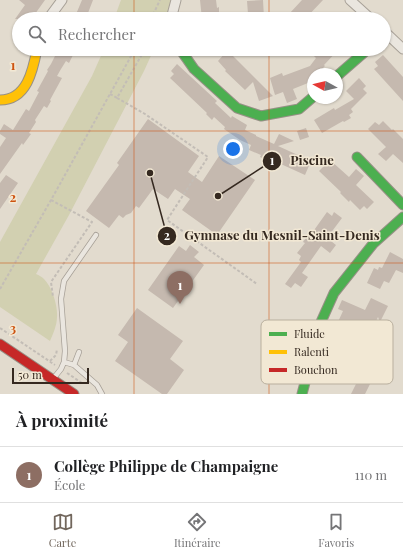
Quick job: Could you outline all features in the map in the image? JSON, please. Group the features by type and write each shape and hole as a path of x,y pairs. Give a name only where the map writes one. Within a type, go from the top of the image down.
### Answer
{"street":[{"path":"53,12 62,0"},
{"path":"173,12 176,0"},
{"path":"350,0 363,12"},
{"path":"391,38 403,49"},
{"path":"2,102 20,93 35,64 36,56"},
{"path":"185,56 194,70 237,108 261,116 298,109 307,102"},
{"path":"343,71 360,56"},
{"path":"357,157 403,205"},
{"path":"322,320 334,293 350,272 373,244 403,217"},
{"path":"0,344 54,379 74,394"},
{"path":"302,394 304,384"}],"lane":[{"path":"54,379 64,362 61,299 64,281 96,235"},
{"path":"74,365 79,352"},
{"path":"64,362 74,365 97,385 102,394"}],"path":[{"path":"154,12 160,0"},
{"path":"0,289 131,56"},
{"path":"117,98 141,56"},
{"path":"110,94 145,114 208,157 167,220 257,284"},
{"path":"51,200 92,222"},
{"path":"0,328 83,383"}],"shaded area":[{"path":"121,0 172,0 168,12 117,12"},
{"path":"101,56 151,56 69,215 36,274 47,282 55,302 57,320 50,341 0,307 0,242 92,76"}],"building":[{"path":"19,0 45,0 36,12 20,12 25,5"},
{"path":"82,0 93,0 88,12 77,12"},
{"path":"200,0 216,0 217,8 219,7 219,12 201,12"},
{"path":"263,0 264,12 248,12 247,1"},
{"path":"302,0 323,0 312,12 291,12"},
{"path":"55,56 72,56 69,63 66,61 57,76 62,78 47,108 44,106 35,120 36,122 29,133 31,134 23,145 22,143 0,174 0,147 6,138 0,134 0,131 4,124 13,130 26,109 29,111 39,92 37,91"},
{"path":"222,56 233,56 273,96 259,101 253,82 245,90 225,71 226,70 218,61"},
{"path":"314,56 332,56 323,68 307,68 307,83 293,89 297,99 287,103 283,92 275,95 270,78 282,73 283,76 310,66 316,58"},
{"path":"384,56 403,77 403,101 374,69 378,66 375,62"},
{"path":"177,64 217,101 215,103 231,118 232,116 247,125 245,130 274,144 279,134 294,141 278,146 311,161 305,175 272,160 271,162 260,157 261,155 249,150 251,145 240,140 224,129 225,127 214,117 212,120 206,114 207,113 170,78 174,74 171,71"},
{"path":"359,78 366,86 363,89 367,93 351,109 353,112 349,115 351,118 322,133 314,120 334,108 335,110 354,99 346,91"},
{"path":"148,119 199,156 188,172 202,182 219,156 255,180 217,235 182,210 190,199 175,189 168,199 153,189 139,208 136,206 131,213 123,218 119,215 109,228 86,211 119,165 117,163"},
{"path":"383,121 403,139 403,163 393,154 386,161 378,154 386,147 368,129 375,122 379,125"},
{"path":"306,128 309,137 300,140 297,131"},
{"path":"330,160 349,177 356,169 364,176 356,185 374,202 367,209 364,206 360,210 350,200 349,202 340,193 341,192 319,171"},
{"path":"6,175 18,183 0,209 0,183"},
{"path":"327,212 332,216 334,212 342,218 327,238 336,245 330,253 321,246 302,273 308,277 301,287 295,283 291,288 285,284 301,262 299,260 301,256 297,253 305,243 303,242 310,232 312,233"},
{"path":"190,245 199,252 194,257 204,265 173,308 148,290 179,246 186,251"},
{"path":"390,252 403,259 403,273 396,270 389,283 384,281 380,289 367,283 374,268 378,270 379,267 382,268"},
{"path":"371,298 388,306 381,320 379,320 378,317 377,320 339,320 343,311 338,309 342,300 365,310"},
{"path":"137,308 183,341 170,359 184,370 167,394 162,394 115,361 128,342 118,335"},
{"path":"356,384 370,384 365,394 351,394"}],"traffic: fast":[{"path":"185,56 194,69 237,108 261,116 299,109 307,102"},
{"path":"343,71 360,56"},
{"path":"357,157 403,205"},
{"path":"322,320 334,293 373,244 403,217"},
{"path":"302,394 305,384"}],"traffic: slow":[{"path":"0,100 9,99 17,95 23,89 31,74 35,56"}],"traffic: jam":[{"path":"0,344 74,394"}],"place":[{"name":"Gymnase du Mesnil-Saint-Denis","path":"150,173"},
{"name":"Piscine","path":"218,196"},
{"name":"Collège Philippe de Champaigne","path":"180,304"}]}
